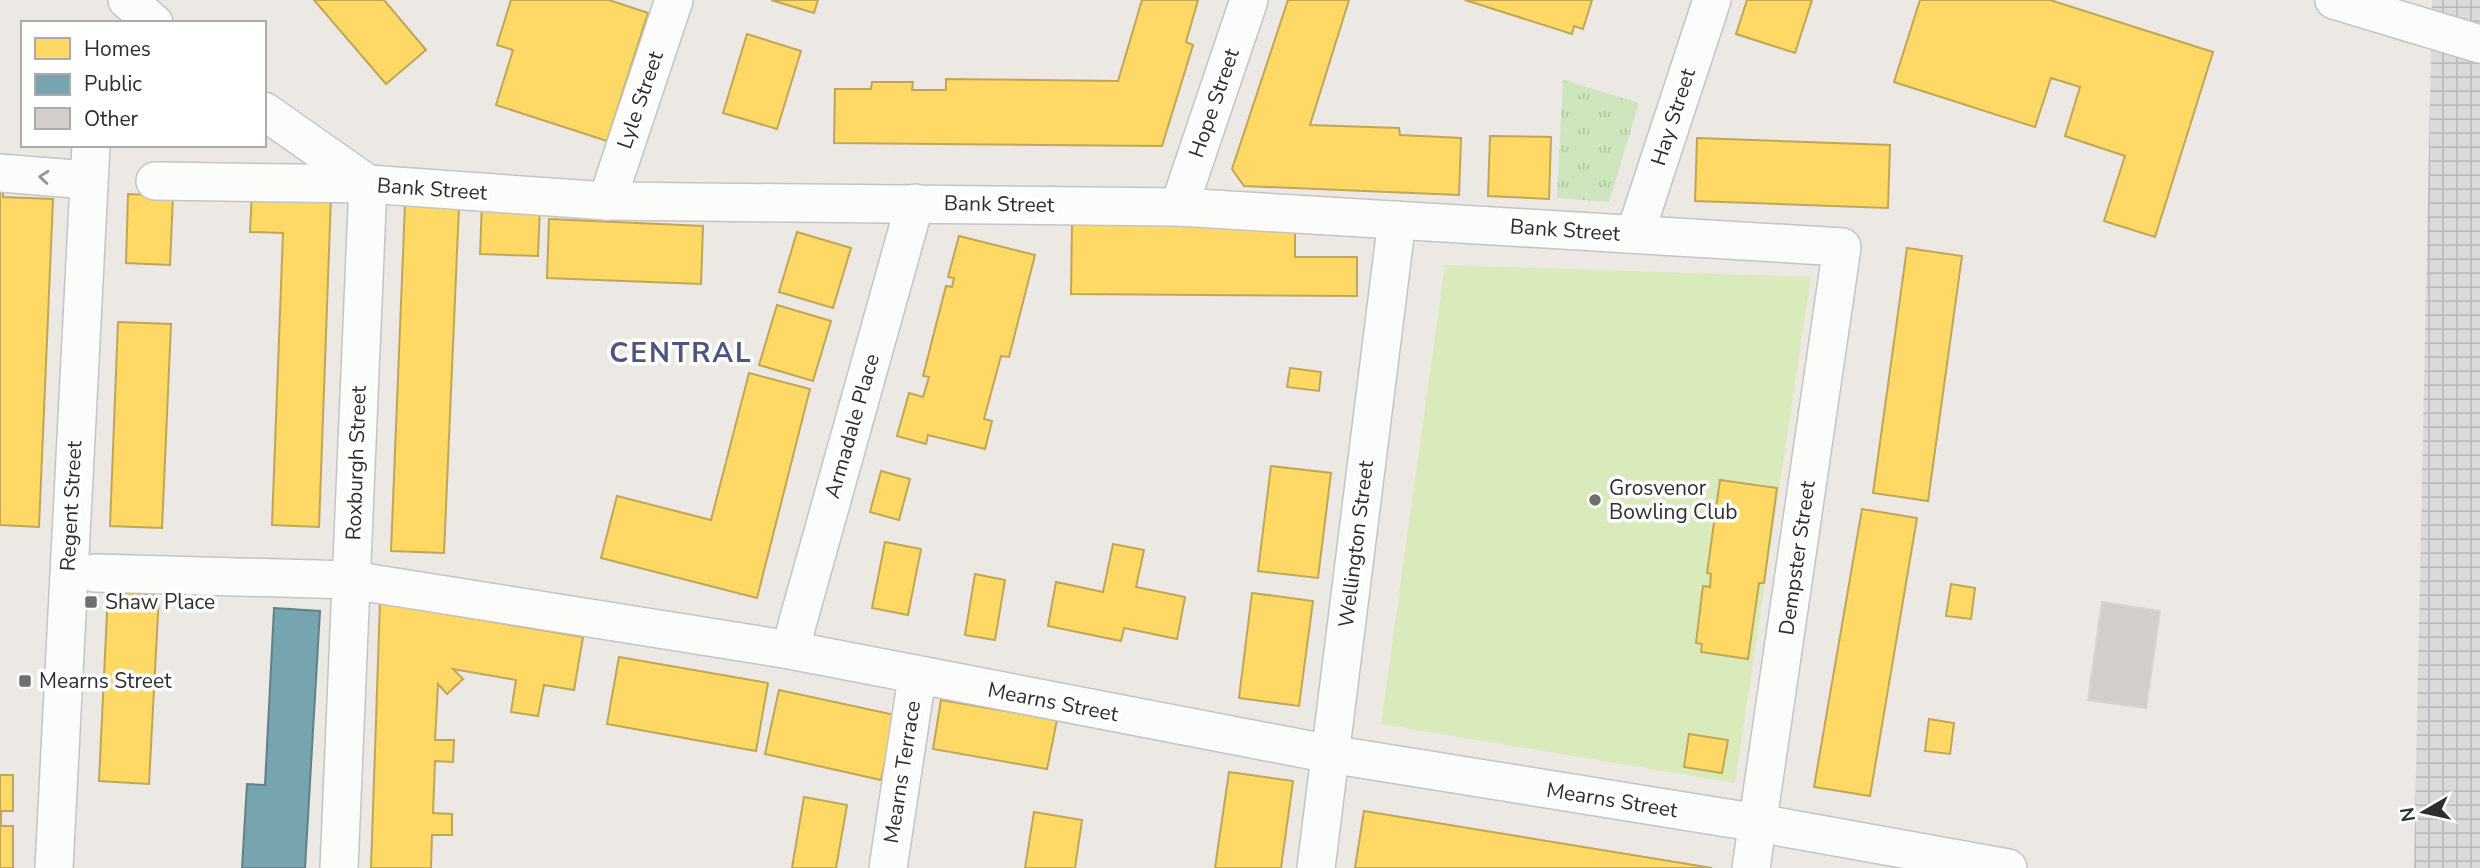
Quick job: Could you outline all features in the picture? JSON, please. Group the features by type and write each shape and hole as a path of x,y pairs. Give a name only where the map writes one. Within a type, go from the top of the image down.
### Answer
{"street":[{"path":"119,21 126,0 152,21"},
{"name":"Lyle Street","path":"607,201 674,0"},
{"name":"Hope Street","path":"1180,207 1249,0"},
{"name":"Hay Street","path":"1635,234 1712,0"},
{"path":"2334,0 2480,44"},
{"path":"266,112 368,184"},
{"path":"0,173 89,163"},
{"name":"Regent Street","path":"54,868 89,163"},
{"name":"Bank Street","path":"155,181 368,184 607,201 1180,207 1842,247"},
{"name":"Roxburgh Street","path":"339,868 368,184"},
{"name":"Armadale Place","path":"790,650 915,203"},
{"name":"Wellington Street","path":"1316,868 1397,220"},
{"name":"Dempster Street","path":"1751,868 1842,247"},
{"name":"Mearns Street","path":"96,573 351,580 790,650 917,677 1330,754 1758,823 2008,868"},
{"name":"Mearns Terrace","path":"888,868 917,677"}],"shaded area":[{"path":"2432,0 2480,0 2480,868 2414,868"}],"green space":[{"path":"1563,80 1639,103 1609,202 1557,198"},
{"name":"Grosvenor Bowling Club","path":"1445,265 1811,277 1735,783 1381,724"}],"building: Homes":[{"path":"314,0 384,0 426,50 386,84"},
{"path":"511,0 609,0 648,13 607,141 496,105 513,50 497,45"},
{"path":"771,0 818,0 814,13"},
{"path":"1142,0 1198,0 1186,42 1193,45 1162,146 834,143 835,89 871,89 872,82 913,82 912,90 946,90 946,79 1118,81"},
{"path":"1288,0 1349,0 1310,125 1399,128 1400,135 1461,138 1459,195 1244,186 1232,169"},
{"path":"1465,0 1592,0 1583,29 1574,26 1572,34"},
{"path":"1747,0 1812,0 1795,53 1736,34"},
{"path":"1920,0 2050,0 2213,52 2155,237 2104,221 2125,156 2065,136 2080,87 2051,78 2035,127 1894,82"},
{"path":"747,34 801,51 777,129 723,113"},
{"path":"1490,136 1551,137 1549,199 1488,196"},
{"path":"1697,138 1890,145 1888,208 1695,201"},
{"path":"0,183 3,183 3,197 53,199 39,527 0,525"},
{"path":"252,193 331,196 319,527 272,525 283,233 250,232"},
{"path":"128,194 173,196 170,265 126,263"},
{"path":"482,203 540,205 538,256 480,254"},
{"path":"405,204 459,206 444,553 391,551"},
{"path":"549,219 703,226 701,284 547,278"},
{"path":"1072,223 1295,225 1295,257 1357,257 1357,296 1071,294"},
{"path":"797,232 851,248 833,308 779,292"},
{"path":"959,236 1035,255 1009,357 1001,356 984,419 992,421 985,449 928,435 926,444 897,436 909,393 923,397 929,377 923,376 946,286 952,287 954,278 948,277"},
{"path":"1907,248 1962,256 1928,501 1873,493"},
{"path":"777,305 831,321 813,381 759,365"},
{"path":"118,322 171,324 162,528 110,526"},
{"path":"1290,368 1321,372 1319,391 1287,387"},
{"path":"749,373 810,389 757,598 601,558 617,496 711,520"},
{"path":"1271,466 1331,473 1318,578 1258,571"},
{"path":"881,471 910,479 899,520 870,512"},
{"path":"1720,480 1777,488 1764,583 1759,583 1748,659 1701,652 1702,644 1696,643 1703,586 1710,587 1711,574 1707,573"},
{"path":"1862,509 1917,518 1870,796 1814,787"},
{"path":"885,542 921,549 908,615 872,608"},
{"path":"1113,544 1144,550 1136,587 1185,597 1177,639 1124,628 1121,641 1048,626 1056,582 1103,592"},
{"path":"975,574 1005,580 995,640 965,635"},
{"path":"1951,584 1975,588 1971,619 1946,616"},
{"path":"108,592 159,595 149,784 99,781"},
{"path":"1252,593 1313,601 1299,706 1239,698"},
{"path":"380,603 583,637 574,690 544,685 538,716 511,712 516,680 453,669 463,679 447,694 438,684 435,740 454,740 453,762 435,761 433,813 452,814 452,835 432,835 431,868 371,868"},
{"path":"619,657 768,683 756,751 607,724"},
{"path":"779,690 895,715 881,780 765,754"},
{"path":"941,700 1057,720 1047,769 933,749"},
{"path":"1929,719 1954,723 1950,754 1925,751"},
{"path":"1689,734 1728,740 1722,773 1684,767"},
{"path":"1229,772 1293,781 1281,868 1215,868"},
{"path":"0,775 13,775 13,811 1,811 1,826 13,826 13,868 0,868"},
{"path":"804,797 847,805 836,868 792,868"},
{"path":"1364,811 1712,868 1355,868"},
{"path":"1034,812 1082,820 1075,868 1025,868"}],"building: Public":[{"path":"274,608 320,611 305,868 242,868 247,784 265,785"}],"building: Other":[{"path":"2102,602 2160,611 2146,708 2088,700"}],"place":[{"name":"Grosvenor Bowling Club","path":"1595,500"},
{"name":"Shaw Place","path":"91,602"},
{"name":"Mearns Street","path":"25,681"}],"district":[{"name":"CENTRAL","path":"681,352"}]}
